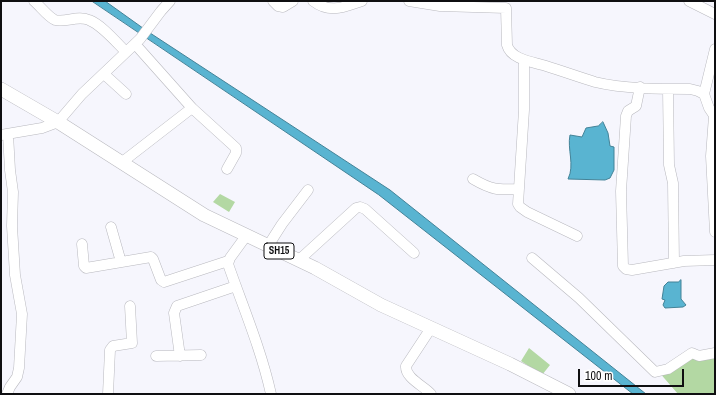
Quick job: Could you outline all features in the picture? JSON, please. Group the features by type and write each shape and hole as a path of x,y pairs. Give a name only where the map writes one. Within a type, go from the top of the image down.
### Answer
{"main road":[{"name":"SH15","path":"1,89 58,122 204,215 299,260 381,305 510,364 569,394"}],"street":[{"path":"34,1 54,19 59,20 76,18 87,19 93,22 126,52"},
{"path":"7,394 17,377 19,368 22,314 15,275 12,226 13,192 4,134 42,128 58,122 82,94 138,41 170,1"},
{"path":"273,1 278,6 284,7 294,1"},
{"path":"312,1 320,7 333,8 362,1"},
{"path":"409,1 440,6 507,4 508,49 512,54 524,60 596,82 640,87 690,89 704,94"},
{"path":"689,1 715,14"},
{"path":"138,41 192,108 236,148 236,153 227,169"},
{"path":"715,49 704,94 714,117 711,156 715,232"},
{"path":"524,60 524,110 518,204 522,209 577,236"},
{"path":"104,74 126,94"},
{"path":"640,87 636,106 628,111 626,116 621,191 622,263 624,268 632,270 696,260 715,260"},
{"path":"668,89 669,165 673,183 674,263"},
{"path":"122,163 192,108"},
{"path":"473,179 490,188 518,189"},
{"path":"268,246 282,224 308,190"},
{"path":"299,260 356,208 360,207 365,209 414,253"},
{"path":"111,227 121,262"},
{"path":"82,244 84,266 86,268 150,257 153,259 161,280 166,282 228,261 246,236"},
{"path":"532,258 579,298 656,372 668,369 692,353 699,356 715,353"},
{"path":"228,261 266,373 271,394"},
{"path":"180,356 174,313 176,306 236,286"},
{"path":"108,394 110,350 112,346 132,343 130,306"},
{"path":"431,328 405,369 406,372 431,394"},
{"path":"156,356 201,355"}],"green space":[{"path":"220,194 235,202 229,212 213,202"},
{"path":"529,348 550,365 542,375 521,361"},
{"path":"692,353 715,353 715,394 678,394 658,371"}],"water":[{"path":"92,1 105,1 147,31 390,190 646,394 633,394 379,195"},
{"path":"603,122 608,133 610,146 614,147 614,170 610,178 605,180 568,179 571,168 569,146 570,135 582,137 586,128 598,126"},
{"path":"681,280 681,299 686,305 683,307 665,308 663,305 665,300 662,299 664,286 668,282 678,282"}]}
